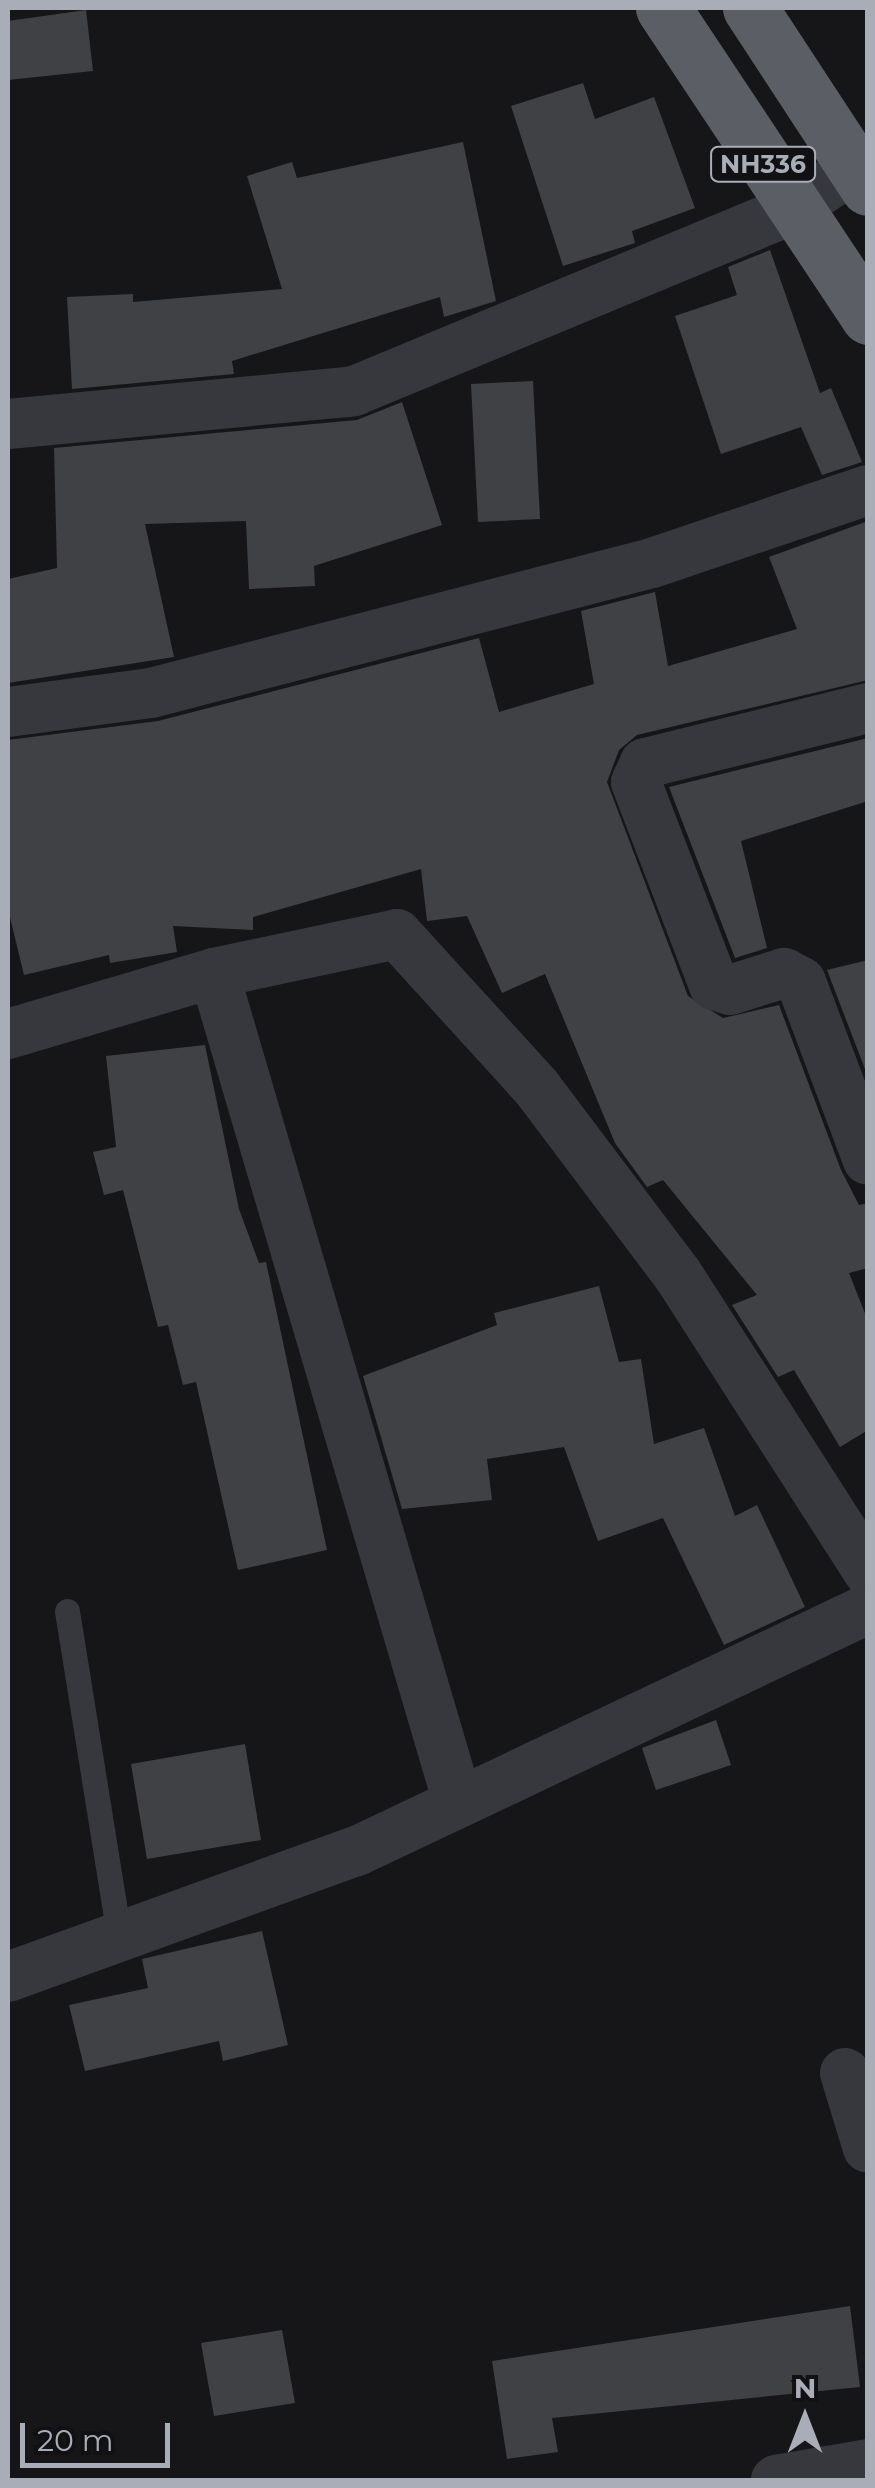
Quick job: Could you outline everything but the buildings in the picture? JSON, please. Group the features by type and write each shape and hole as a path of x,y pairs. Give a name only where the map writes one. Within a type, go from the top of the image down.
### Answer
{"highway":[{"name":"NH336","path":"664,8 792,209 868,317"},
{"name":"NH336","path":"750,8 860,178"}],"street":[{"path":"8,424 354,392 860,178"},
{"path":"8,712 151,692 652,563 868,490"},
{"path":"868,708 645,763 636,782 714,985 730,990 784,973 801,982 868,1160"},
{"path":"8,1034 214,974 397,934 537,1088 678,1275 868,1571"},
{"path":"214,974 457,1799"},
{"path":"8,1977 357,1851 457,1799 868,1610"},
{"path":"844,2073 868,2148"},
{"path":"776,2480 868,2464"}],"lane":[{"path":"66,1612 119,1937"}]}
